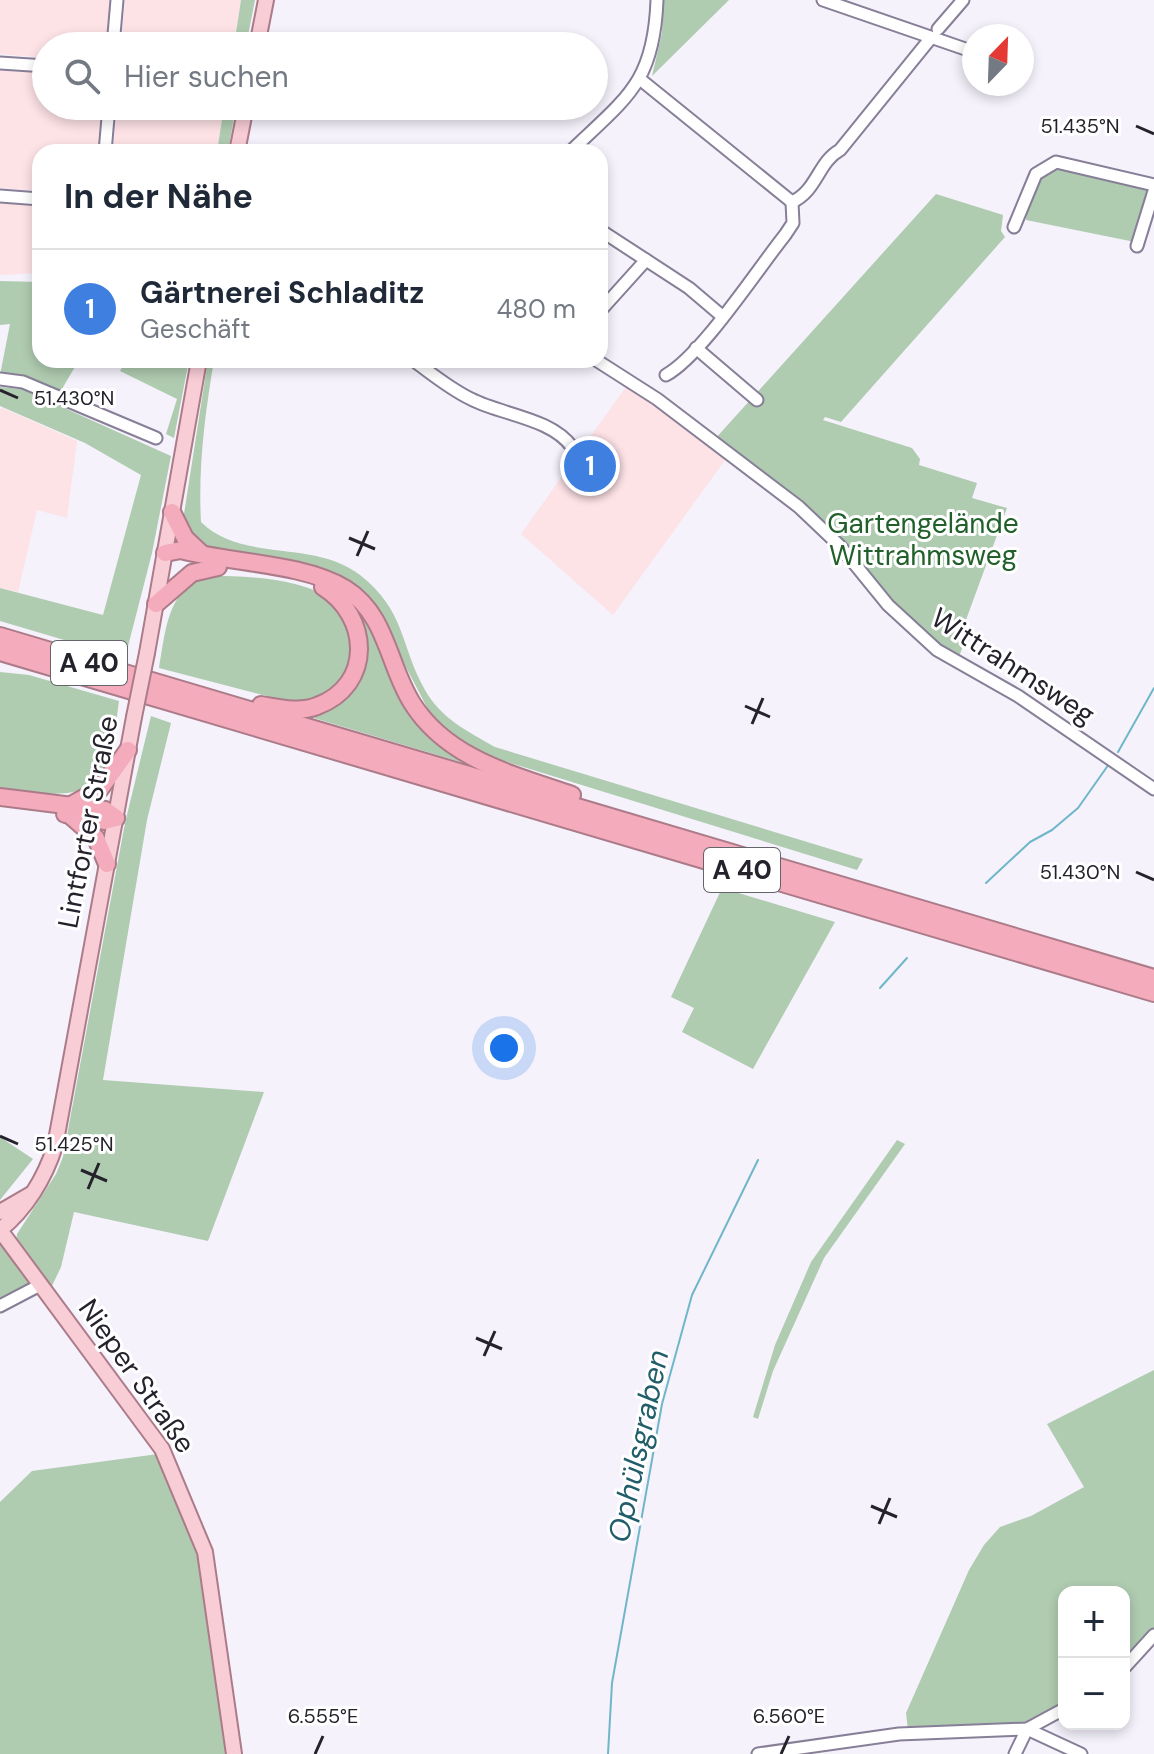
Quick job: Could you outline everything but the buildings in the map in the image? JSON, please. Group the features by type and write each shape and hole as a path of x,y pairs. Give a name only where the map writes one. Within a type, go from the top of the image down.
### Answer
{"highway":[{"path":"172,512 185,538 198,552 218,563 298,572 348,590 372,614 383,632 403,686 424,720 452,746 473,758 668,828 692,842"},
{"path":"165,553 181,550 218,563 297,577 318,584 339,596 358,629 357,662 349,680 333,699 314,708 263,705 177,689"},
{"path":"156,604 192,573 218,563"},
{"name":"A 40","path":"0,636 1154,978"},
{"name":"A 40","path":"0,652 1154,993"},
{"path":"0,661 45,665"},
{"path":"69,809 100,789 128,750"},
{"path":"0,800 69,809 105,810 116,818"},
{"path":"69,809 96,838 107,864"}],"main road":[{"path":"260,32 266,0"},
{"path":"239,144 243,120"},
{"name":"Lintforter Straße","path":"0,1230 21,1210 32,1194 55,1146 198,368"},
{"path":"0,1212 32,1194"},
{"name":"Nieper Straße","path":"0,1230 162,1449 178,1482 205,1552 234,1754"}],"street":[{"path":"114,32 117,0"},
{"path":"608,113 641,80 653,52 657,0"},
{"path":"823,0 848,4 962,47"},
{"path":"792,202 807,196 831,155 844,144 963,0"},
{"path":"0,63 32,65"},
{"path":"641,80 792,202 793,223 785,235 696,348 678,369 666,375"},
{"path":"106,144 108,120"},
{"path":"578,144 602,120"},
{"path":"1014,227 1036,174 1056,162 1154,185"},
{"path":"1137,246 1154,191"},
{"path":"0,196 32,198"},
{"path":"608,235 722,316"},
{"path":"608,302 646,260"},
{"path":"696,348 757,400"},
{"path":"424,368 469,399 544,426 566,438 572,447"},
{"name":"Wittrahmsweg","path":"608,368 657,399 799,507 840,546 888,605 937,650 1018,696 1154,789"},
{"path":"0,379 23,382 156,438"},
{"path":"0,1306 40,1285"},
{"path":"1130,1661 1154,1635"},
{"path":"758,1754 899,1734 1027,1729 1058,1712"},
{"path":"1015,1754 1027,1729"},
{"path":"1027,1729 1081,1754"}],"shaded area":[{"path":"0,0 110,0 107,32 32,32 32,57 0,54"},
{"path":"125,0 241,0 236,32 122,32"},
{"path":"0,70 32,72 32,120 100,120 99,144 32,144 32,190 0,188"},
{"path":"116,120 222,120 218,144 114,144"},
{"path":"0,203 32,205 32,273 0,275"},
{"path":"628,384 728,456 613,615 521,534"},
{"path":"0,409 77,441 67,518 37,510 18,592 0,588"}],"green space":[{"path":"241,0 255,0 249,32 236,32"},
{"path":"663,0 729,0 652,76 662,33"},
{"path":"222,120 234,120 229,144 218,144"},
{"path":"1056,166 1147,189 1135,242 1026,220 1034,188"},
{"name":"Gartengelände Wittrahmsweg","path":"936,194 1003,215 1001,231 1005,237 841,422 825,417 823,420 912,448 920,459 919,465 977,483 972,498 1007,508 963,628 967,634 959,657 924,636 873,582 715,439"},
{"path":"0,281 32,282 32,368 74,368 59,394 23,378 0,375 10,324 0,325"},
{"path":"122,368 187,368 174,438 166,434 177,399 120,371"},
{"path":"207,368 213,368 203,441 201,522 218,535 237,543 322,557 360,575 375,588 394,616 431,700 465,730 495,747 863,859 857,870 491,757 453,736 432,717 372,602 216,551 191,532 184,514"},
{"path":"0,387 22,389 171,456 152,553 125,658 0,621 0,588 103,615 141,475 85,443 0,406"},
{"path":"212,576 291,583 321,593 333,601 345,616 352,643 352,657 342,679 322,695 294,703 159,668 167,625 177,599 197,581"},
{"path":"341,594 360,604 401,688 474,766 297,713 316,710 363,662"},
{"path":"0,672 29,675 119,701 114,741 108,764 100,778 89,786 61,794 0,787"},
{"path":"151,716 171,723 147,820 103,1080 264,1092 208,1241 74,1212 61,1267 51,1288 16,1243 17,1234 56,1174 63,1157 125,823"},
{"path":"722,888 835,922 753,1069 682,1032 694,1008 671,997"},
{"path":"0,1137 33,1159 0,1200"},
{"path":"897,1140 905,1144 824,1258 773,1371 758,1419 753,1417 775,1345 811,1262"},
{"path":"0,1240 32,1283 0,1302"},
{"path":"1154,1370 1154,1639 1130,1666 1130,1586 1058,1586 1058,1708 1027,1725 908,1730 906,1713 969,1570 984,1545 1000,1527 1031,1516 1084,1487 1047,1424"},
{"path":"158,1454 204,1574 230,1754 0,1754 0,1502 32,1471"}],"waterway":[{"name":"Ophülsgraben","path":"1118,752 1154,688"},
{"name":"Ophülsgraben","path":"986,883 1030,842 1052,830 1078,808 1109,764"},
{"name":"Ophülsgraben","path":"880,988 907,958"},
{"name":"Ophülsgraben","path":"608,1754 612,1683 662,1404 692,1295 758,1160"}],"place":[{"name":"Gärtnerei Schladitz","path":"590,466"}]}
